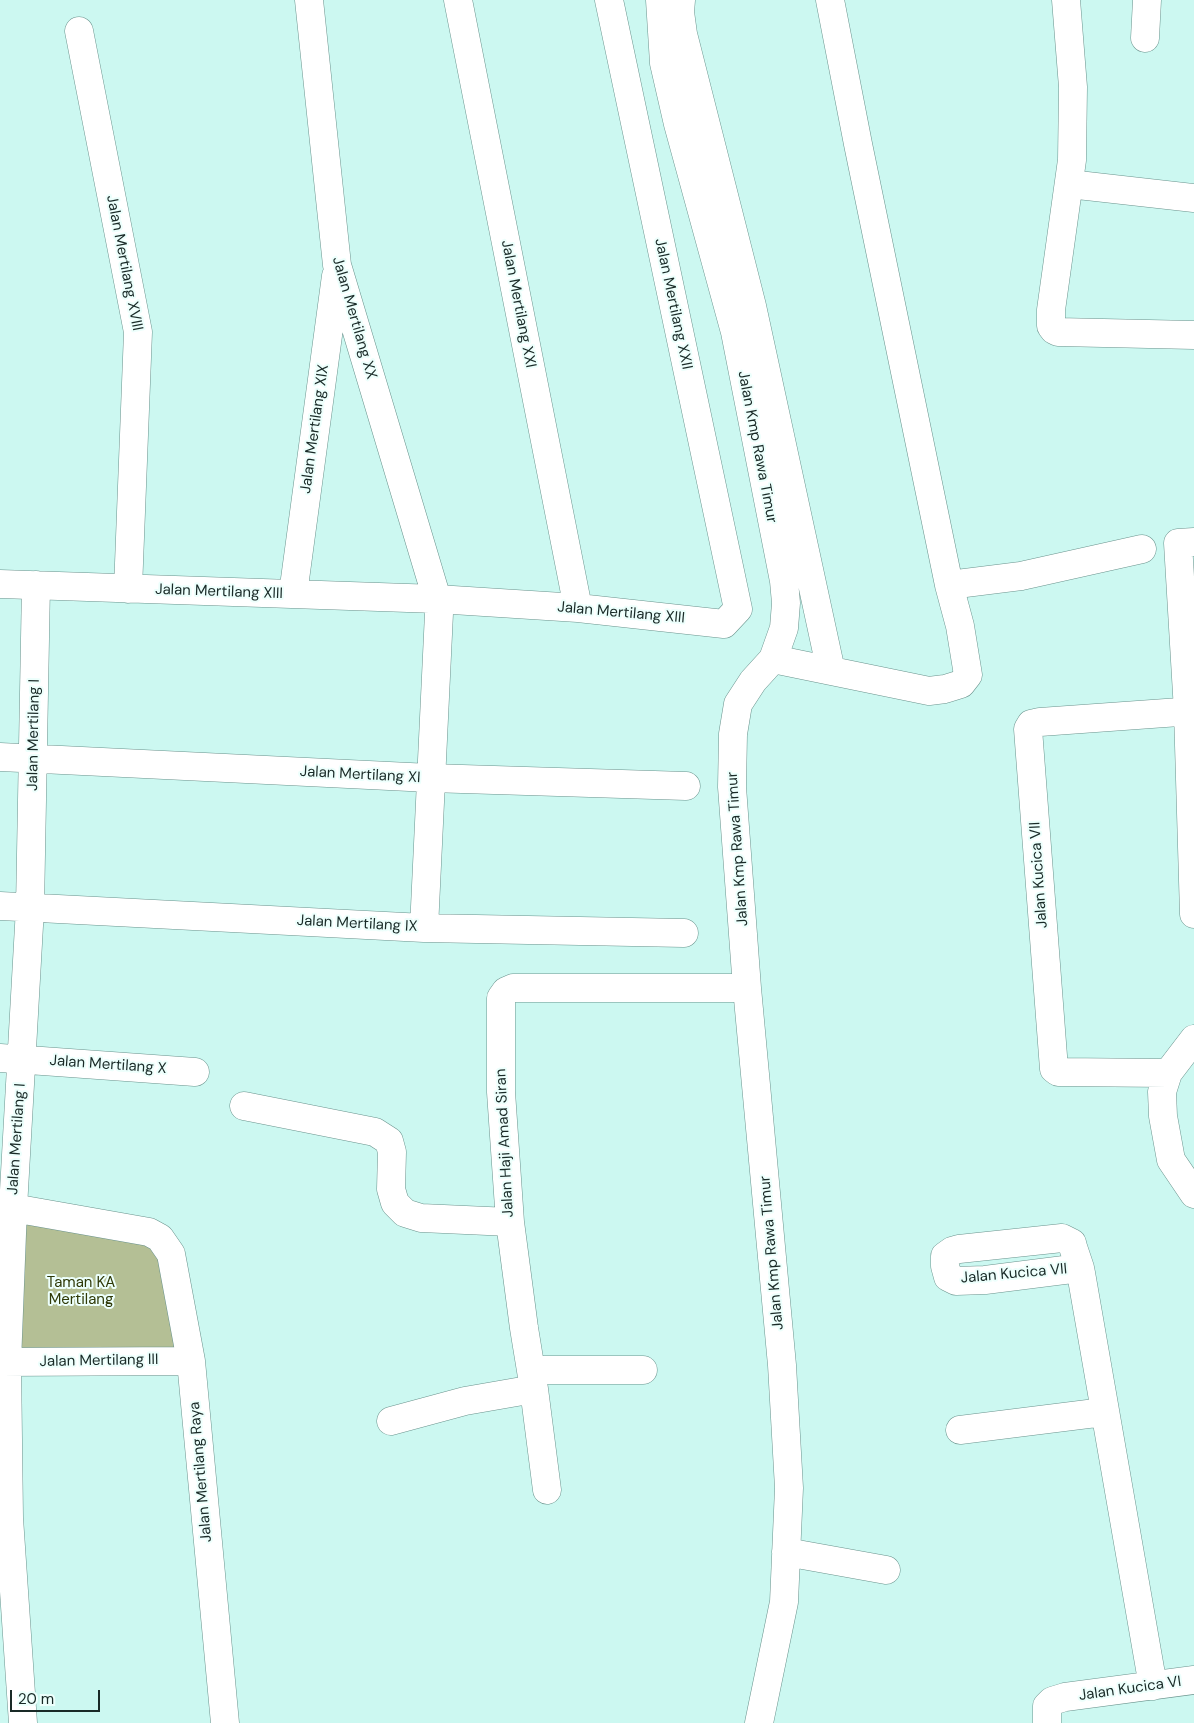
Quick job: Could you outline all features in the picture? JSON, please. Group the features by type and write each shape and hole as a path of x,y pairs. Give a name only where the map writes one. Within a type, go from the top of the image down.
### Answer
{"street":[{"name":"Jalan Mertilang XX","path":"308,0 337,265 437,599"},
{"name":"Jalan Mertilang XXI","path":"458,0 578,608"},
{"name":"Jalan Mertilang XXII","path":"609,0 738,609"},
{"name":"Jalan Kmp Rawa Timur","path":"660,0 664,63 678,124 735,332 784,581 786,603 784,628 773,659 753,681 738,704 734,734 732,787 747,988 782,1365 789,1488 784,1602 759,1723"},
{"path":"680,0 683,34 752,306 831,671"},
{"path":"773,659 929,691 961,684 968,675 960,626 949,585 830,0"},
{"path":"1066,0 1073,87 1072,160 1050,326 1058,332 1194,335"},
{"path":"1145,38 1147,0"},
{"name":"Jalan Mertilang XVIII","path":"79,31 138,332 128,589"},
{"path":"1069,184 1194,198"},
{"name":"Jalan Mertilang XIX","path":"294,594 337,265"},
{"path":"1194,542 1178,543 1190,664 1194,914"},
{"path":"949,585 1021,576 1142,549"},
{"name":"Jalan Mertilang XIII","path":"0,584 437,599 578,608 724,624 738,609"},
{"name":"Jalan Mertilang I","path":"23,1723 5,1518 3,1362 11,1058 30,908 36,586"},
{"path":"424,928 439,613 437,599"},
{"name":"Jalan Kucica VII","path":"1168,1073 1058,1072 1054,1069 1028,729 1031,724 1040,722 1191,711"},
{"name":"Jalan Mertilang XI","path":"0,757 430,778 686,786"},
{"name":"Jalan Mertilang IX","path":"0,906 424,928 684,933"},
{"name":"Jalan Haji Amad Siran","path":"547,1490 510,1222 501,1092 501,998 506,991 513,988 747,988"},
{"path":"1194,1039 1168,1073 1162,1092 1163,1116 1171,1160 1194,1194"},
{"name":"Jalan Mertilang X","path":"11,1058 195,1072"},
{"path":"244,1106 375,1132 389,1141 392,1152 391,1190 395,1203 405,1213 422,1218 510,1222"},
{"name":"Jalan Mertilang Raya","path":"6,1208 148,1232 160,1238 171,1254 191,1360 225,1723"},
{"name":"Jalan Kucica VII","path":"1080,1268 1153,1686"},
{"name":"Jalan Mertilang III","path":"3,1362 191,1360"},
{"path":"391,1421 465,1401 533,1379 643,1370"},
{"path":"960,1430 1104,1412"},
{"path":"786,1552 886,1570"},
{"name":"Jalan Kucica VI","path":"1048,1723 1047,1706 1052,1701 1065,1697 1194,1680"}],"green space":[{"name":"Taman KA Mertilang","path":"13,1208 90,1222 171,1254 191,1361 7,1362"}]}
